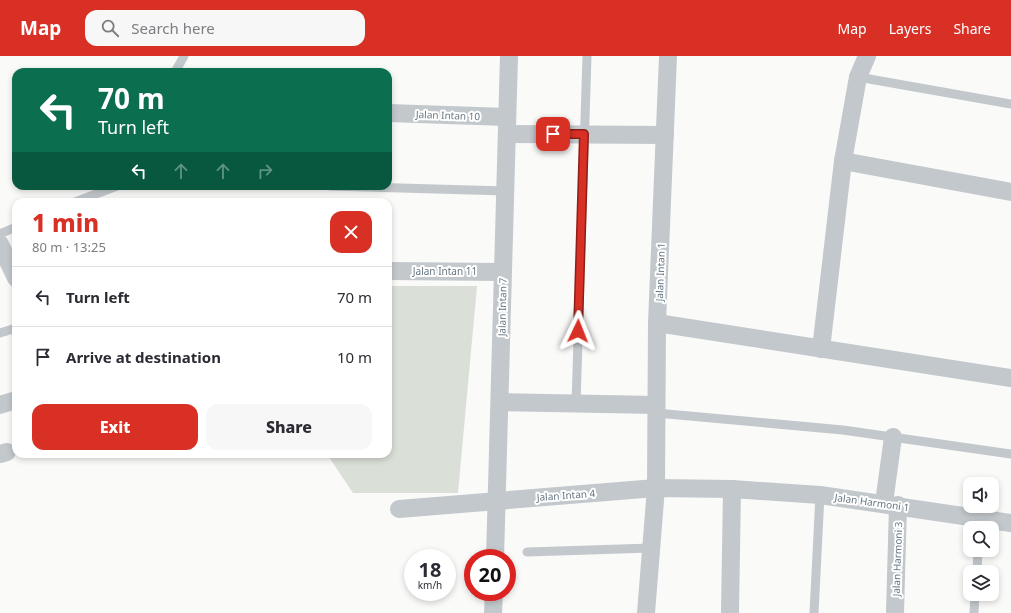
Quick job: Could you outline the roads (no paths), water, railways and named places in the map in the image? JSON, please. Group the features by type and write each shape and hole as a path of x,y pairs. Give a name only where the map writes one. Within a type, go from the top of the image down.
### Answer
{"street":[{"name":"Jalan Intan 7","path":"495,549 509,56"},
{"name":"Jalan Intan 1","path":"646,613 656,488 657,323 668,56"},
{"path":"821,349 843,161 858,77 867,56"},
{"name":"Jalan Intan 10","path":"392,113 584,134 665,135"},
{"path":"843,161 1011,192"},
{"path":"0,243 12,269"},
{"name":"Jalan Intan 11","path":"392,271 502,272"},
{"path":"657,323 1011,378"},
{"path":"0,404 12,401"},
{"path":"500,402 576,404 656,409"},
{"name":"Jalan Harmoni 3","path":"893,437 891,504 895,613"},
{"name":"Jalan Intan 4","path":"399,509 656,488 732,489"},
{"path":"730,613 732,489"},
{"name":"Jalan Harmoni 1","path":"732,489 820,495 891,504 971,521"},
{"name":"Jalan Harmoni 1","path":"999,523 1011,523"},
{"path":"493,613 494,601"}],"lane":[{"path":"177,68 184,56"},
{"path":"576,404 587,56"},
{"path":"858,77 1011,104"},
{"path":"392,188 506,191"},
{"path":"86,198 107,190"},
{"path":"0,243 12,231"},
{"path":"0,333 12,329"},
{"path":"656,409 835,429 1011,454"},
{"path":"814,613 820,495"},
{"path":"527,552 651,548"},
{"path":"974,613 975,601"}]}
